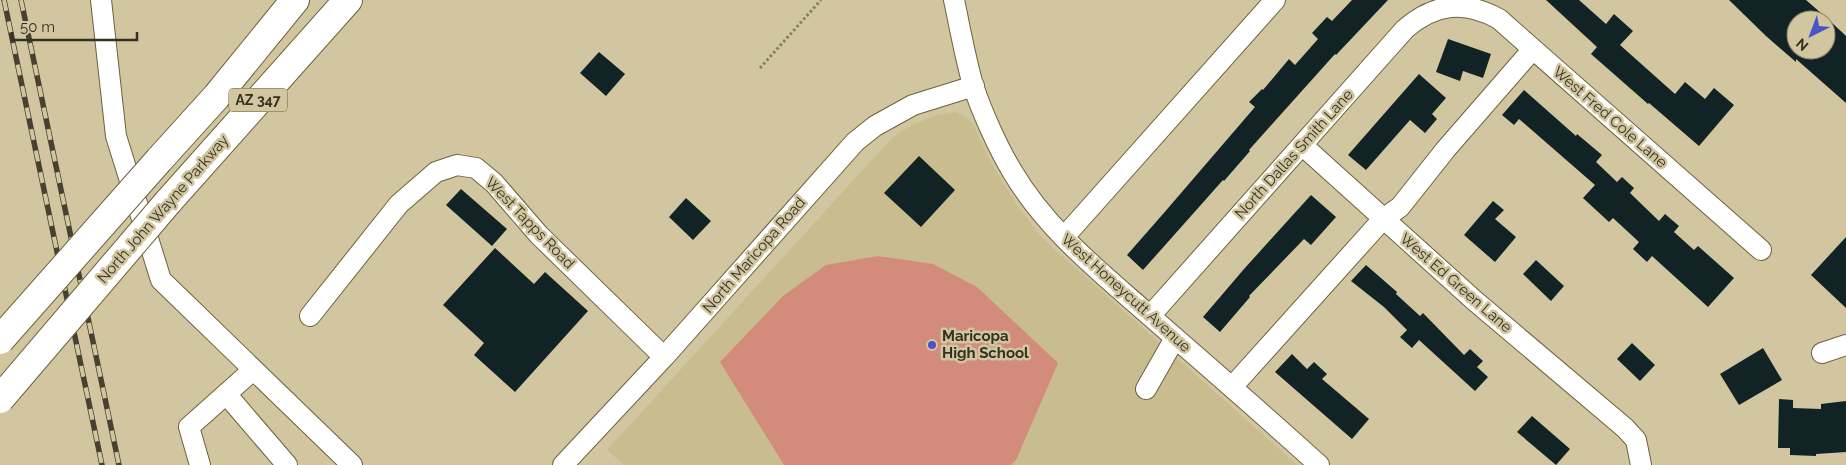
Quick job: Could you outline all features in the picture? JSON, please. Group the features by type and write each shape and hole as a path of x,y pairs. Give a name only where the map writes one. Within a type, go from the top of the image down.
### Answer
{"highway":[{"name":"AZ 347","path":"0,340 216,97 295,0"},
{"name":"North John Wayne Parkway","path":"0,399 168,202 348,0"}],"street":[{"path":"101,0 116,136 161,280 253,370 340,461"},
{"name":"West Honeycutt Avenue","path":"954,0 974,86 1000,148 1012,170 1039,210 1086,261 1319,465"},
{"path":"1064,237 1275,0"},
{"name":"West Fred Cole Lane","path":"1448,7 1471,8 1488,13 1499,19 1761,250"},
{"name":"North Dallas Smith Lane","path":"1150,316 1405,29 1427,13 1448,7"},
{"path":"1232,387 1383,219 1400,207 1446,149 1533,49"},
{"name":"North Maricopa Road","path":"571,462 854,142 875,126 913,105 974,86"},
{"name":"West Ed Green Lane","path":"1302,145 1475,301 1626,428 1636,440 1641,465"},
{"name":"West Tapps Road","path":"310,316 399,204 436,172 457,165 476,168 494,183 539,235 664,358"},
{"path":"1146,389 1176,338"},
{"path":"1822,353 1846,345"},
{"path":"200,465 189,428 253,370"},
{"path":"227,395 287,465"}],"path":[{"path":"760,68 821,0"}],"shaded area":[{"name":"Maricopa High School","path":"956,112 966,117 973,124 989,159 1016,204 1043,239 1297,465 624,465 607,450 893,137 912,125 937,115"},
{"path":"878,256 933,264 977,287 1058,363 1016,460 1011,465 784,465 720,362 783,296 826,265"}],"building":[{"path":"1352,0 1388,0 1335,54 1143,270 1127,255 1255,107 1249,102 1263,90 1289,59 1295,65 1318,39 1312,33 1327,17 1332,21"},
{"path":"1546,0 1579,0 1606,24 1614,14 1633,31 1620,45 1675,94 1685,82 1705,99 1714,88 1734,105 1699,146 1591,54 1597,47"},
{"path":"1729,0 1806,0 1818,10 1786,10 1786,53"},
{"path":"1836,27 1846,36 1846,103 1797,60 1836,60"},
{"path":"1448,39 1491,54 1483,78 1463,71 1460,81 1436,72"},
{"path":"599,52 625,74 606,96 580,73"},
{"path":"1419,74 1446,98 1432,114 1437,119 1425,133 1410,120 1366,170 1348,155"},
{"path":"1524,90 1576,136 1577,134 1602,155 1596,162 1617,182 1622,177 1634,188 1630,193 1659,221 1665,214 1679,226 1674,232 1694,250 1698,246 1734,278 1708,307 1652,256 1647,262 1633,249 1639,242 1613,218 1609,222 1583,198 1595,185 1519,119 1514,125 1502,115"},
{"path":"919,156 955,190 921,227 884,193"},
{"path":"461,189 507,229 492,246 446,205"},
{"path":"1311,195 1336,217 1311,245 1304,239 1249,296 1220,332 1203,317"},
{"path":"686,198 711,221 693,240 669,217"},
{"path":"1493,201 1504,210 1495,219 1516,237 1495,262 1464,235"},
{"path":"1846,237 1846,308 1811,275"},
{"path":"495,248 534,284 545,272 588,311 515,392 474,355 484,343 443,305"},
{"path":"1536,260 1564,286 1551,301 1523,274"},
{"path":"1366,265 1397,292 1396,294 1420,316 1423,313 1464,355 1470,349 1483,361 1477,367 1488,377 1475,391 1419,340 1412,348 1400,337 1407,330 1384,307 1351,281"},
{"path":"1632,343 1655,365 1640,381 1617,359"},
{"path":"1763,348 1782,380 1739,405 1720,374"},
{"path":"1292,354 1307,369 1314,362 1327,374 1322,379 1369,419 1352,439 1275,372"},
{"path":"1779,399 1793,400 1793,408 1821,409 1821,404 1846,401 1846,452 1816,454 1816,456 1790,455 1790,448 1778,448"},
{"path":"1532,416 1570,449 1556,465 1517,432"}],"railway":[{"path":"4,0 102,465"},
{"path":"21,0 119,465"}],"place":[{"name":"Maricopa High School","path":"932,345"}]}
